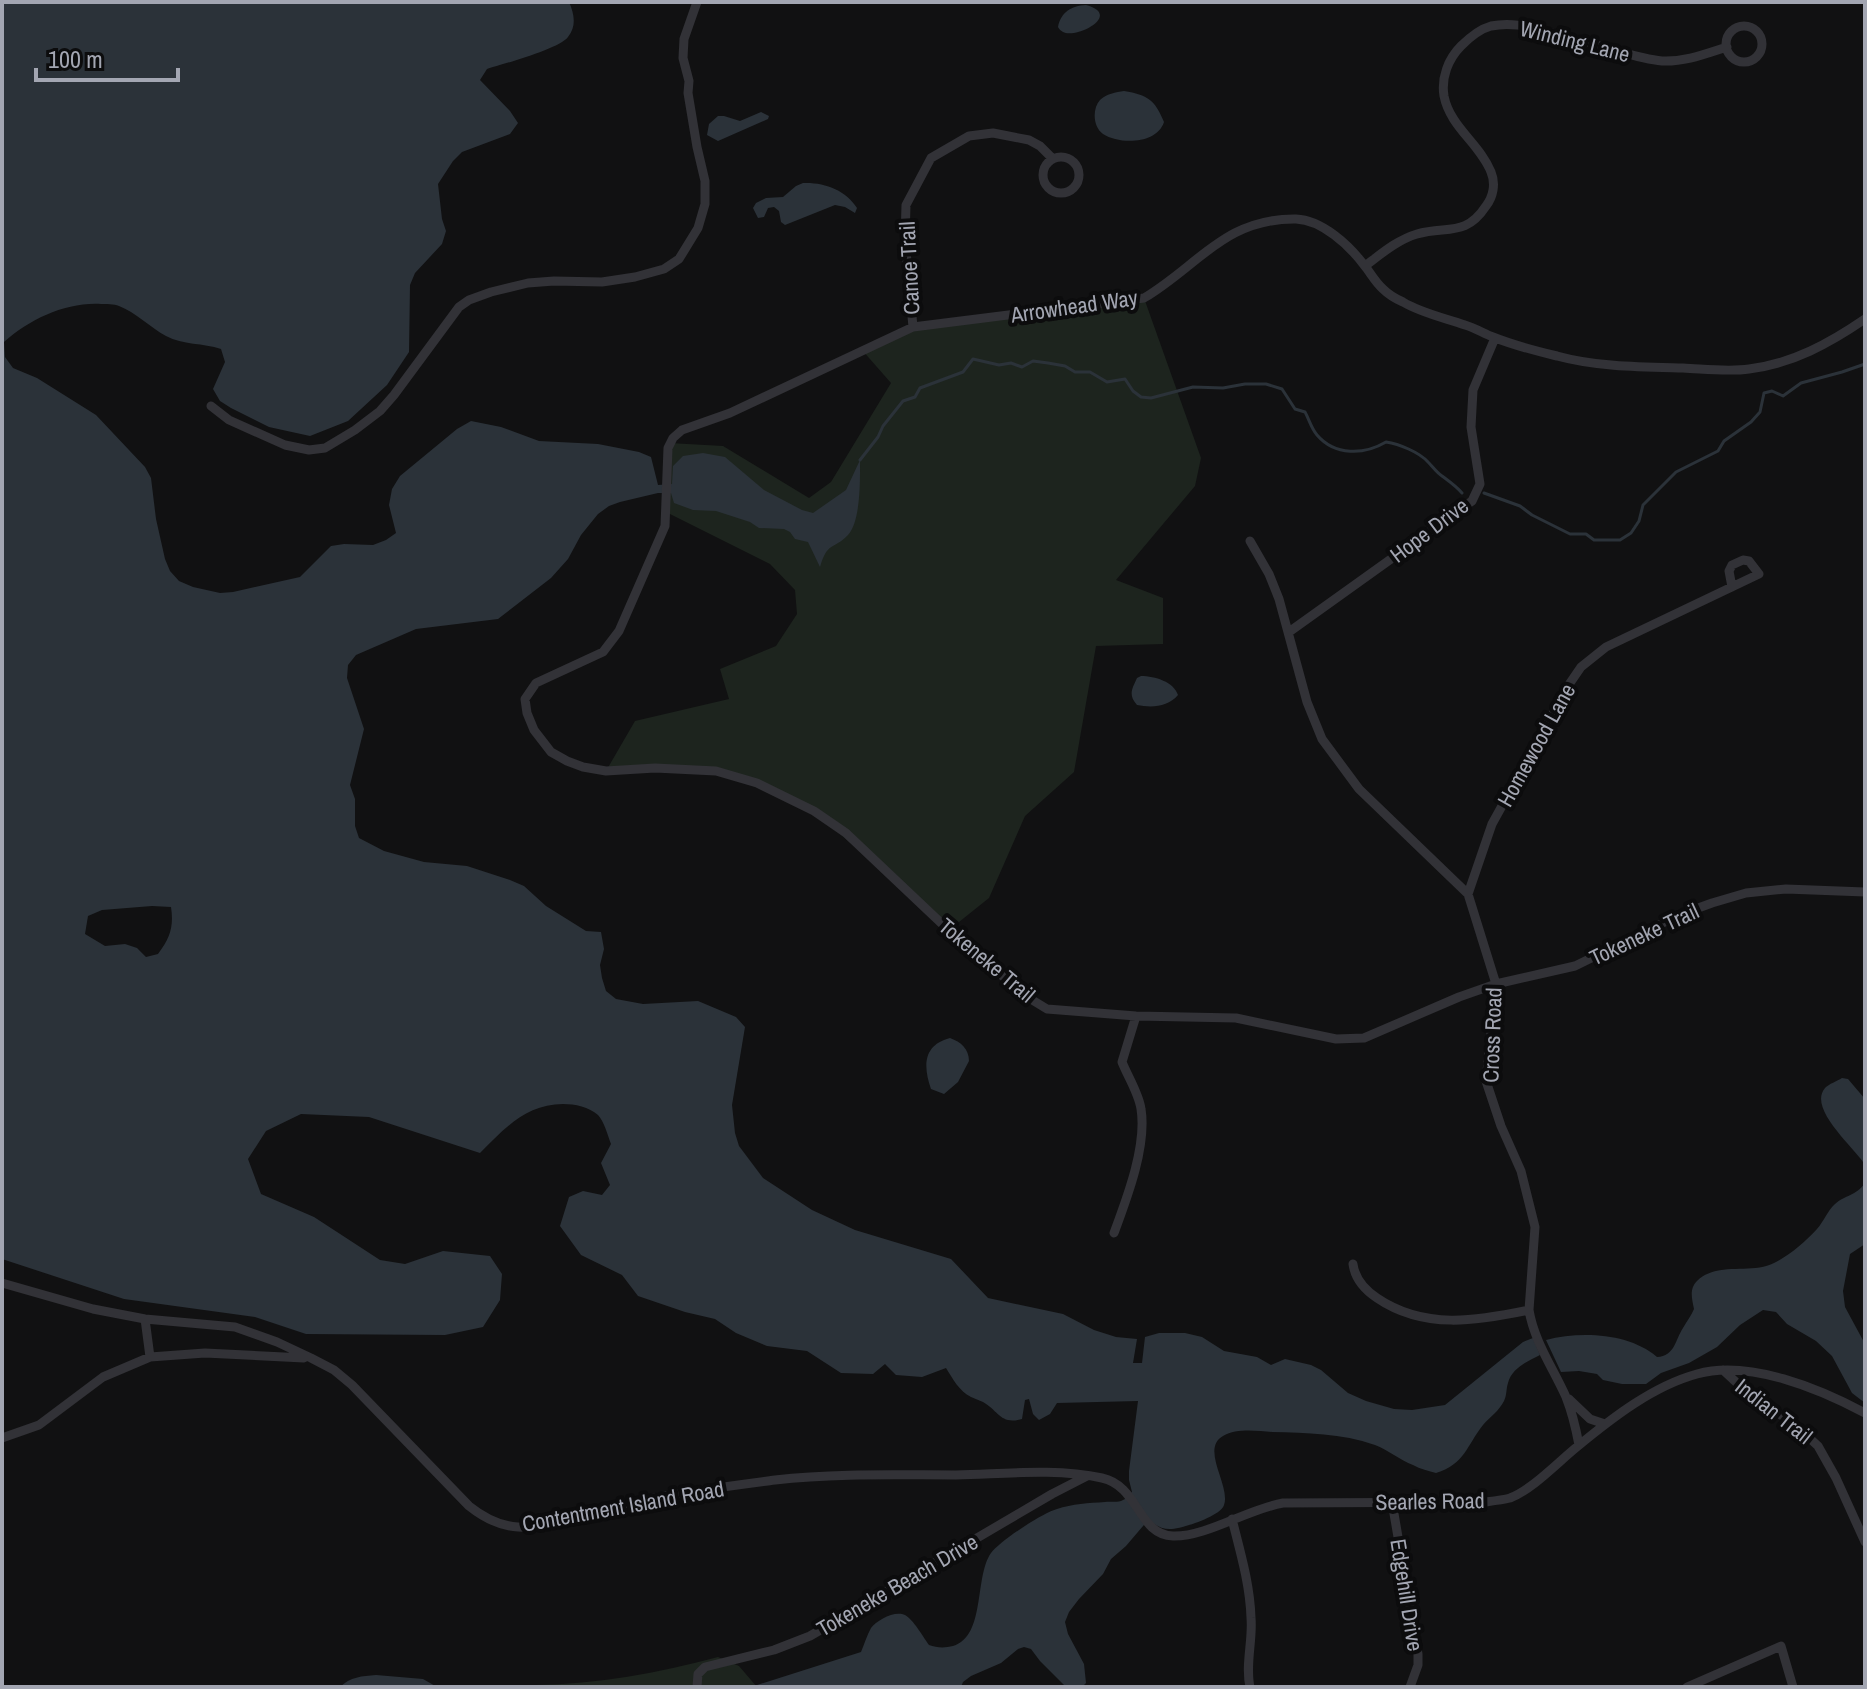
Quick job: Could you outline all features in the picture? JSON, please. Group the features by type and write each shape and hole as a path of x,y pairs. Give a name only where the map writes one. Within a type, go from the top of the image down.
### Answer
{"street":[{"path":"211,406 229,420 285,445 309,450 325,448 380,411 459,307 469,300 528,283 602,282 635,277 664,269 679,259 698,228 705,204 705,181 683,58 684,39 697,2"},
{"name":"Winding Lane","path":"1365,266 1392,246 1417,234 1469,225 1493,197 1493,177 1486,161 1447,108 1443,87 1446,69 1456,51 1469,38 1488,27 1515,24 1641,58 1664,61 1685,60 1727,47"},
{"name":"Canoe Trail","path":"913,327 905,240 906,205 931,158 969,136 993,133 1029,140 1052,158 1066,157 1077,166 1079,180 1070,191 1056,193 1045,183 1043,169 1052,158"},
{"name":"Arrowhead Way","path":"666,495 669,443 682,430 730,413 913,327 1144,298 1224,238 1249,226 1278,220 1300,219 1316,224 1343,242 1382,288 1404,304 1495,338 1560,357 1608,364 1751,369 1800,357 1865,319"},
{"name":"Hope Drive","path":"1289,632 1472,501 1480,484 1471,427 1473,390 1495,338"},
{"name":"Tokeneke Trail","path":"666,495 665,526 619,631 603,652 536,683 525,699 534,730 551,752 583,767 606,771 655,768 716,771 757,783 814,811 846,833 958,939 1029,998 1047,1009 1136,1016 1236,1018 1336,1039 1364,1038 1496,984 1575,966 1679,915 1746,893 1786,889 1865,892"},
{"name":"Cross Road","path":"1250,541 1274,586 1307,702 1322,739 1359,789 1468,894 1496,984 1486,1081 1521,1171 1535,1227 1529,1310 1531,1323 1566,1396 1579,1445"},
{"name":"Homewood Lane","path":"1468,894 1492,824 1581,667 1606,647 1732,587"},
{"path":"1114,1233 1128,1196 1142,1137 1141,1107 1122,1062 1136,1016"},
{"path":"1353,1264 1354,1273 1366,1290 1379,1300 1403,1312 1430,1320 1495,1317 1529,1310"},
{"name":"Contentment Island Road","path":"2,1283 93,1309 145,1319 235,1327 311,1358 334,1370 352,1385 469,1506 487,1519 511,1527 564,1521 638,1501 800,1477 1054,1473 1109,1480 1121,1487"},
{"path":"145,1319 150,1357"},
{"path":"2,1438 39,1425 103,1377 150,1357 205,1353 311,1358"},
{"name":"Searles Road","path":"1121,1487 1154,1530 1167,1536 1186,1535 1268,1505 1283,1503 1485,1502 1510,1498 1531,1485 1615,1416 1665,1387 1697,1374 1723,1370 1768,1374 1833,1396 1865,1413"},
{"name":"Indian Trail","path":"1723,1370 1752,1397 1792,1422 1818,1446 1865,1542"},
{"name":"Cross Road","path":"1566,1396 1590,1419 1605,1424"},
{"name":"Tokeneke Beach Drive","path":"697,1687 698,1674 710,1665 774,1650 810,1636 1087,1476"},
{"name":"Edgehill Drive","path":"1392,1502 1418,1654 1418,1665 1410,1687"},
{"path":"1232,1519 1249,1590 1252,1619 1250,1687"},
{"path":"1687,1687 1781,1646 1793,1687"}],"shaded area":[{"path":"2,2 569,2 573,28 563,42 487,69 480,80 518,123 510,134 462,152 438,184 446,231 442,244 415,273 410,285 409,352 387,385 348,421 310,436 269,427 220,401 213,389 225,362 221,349 173,339 115,305 75,306 37,319 4,342 5,357 13,368 37,378 96,415 145,467 151,478 156,519 170,571 179,581 220,593 300,577 331,546 373,545 386,540 396,533 389,505 392,489 400,476 471,421 501,427 539,441 598,444 639,452 651,457 658,485 672,484 673,466 683,456 703,453 725,457 764,490 813,513 846,490 860,460 859,499 852,529 828,550 820,567 808,542 795,539 784,529 759,528 716,511 693,510 674,503 671,493 658,493 620,502 598,514 581,535 568,559 551,578 498,619 416,629 356,655 348,665 347,678 364,729 350,785 355,799 355,826 359,838 384,851 424,862 467,866 510,880 524,886 546,906 586,931 601,932 604,949 600,965 602,978 606,991 616,999 643,1004 698,1001 736,1017 745,1027 732,1105 735,1133 739,1146 763,1178 812,1210 855,1230 951,1259 988,1298 1063,1314 1094,1330 1137,1339 1133,1363 1142,1363 1145,1337 1159,1333 1185,1333 1202,1337 1224,1351 1257,1357 1271,1365 1285,1359 1311,1365 1348,1393 1394,1409 1412,1410 1445,1405 1523,1342 1533,1338 1540,1355 1513,1373 1502,1405 1483,1425 1459,1459 1436,1473 1375,1445 1349,1438 1254,1431 1223,1436 1214,1450 1224,1488 1224,1505 1221,1509 1200,1521 1176,1528 1155,1525 1149,1519 1111,1559 1103,1574 1069,1612 1065,1622 1068,1634 1084,1664 1086,1683 1082,1687 1064,1685 1031,1649 1024,1647 1001,1663 971,1676 961,1687 757,1687 861,1652 871,1628 891,1615 908,1617 929,1645 947,1647 963,1640 975,1619 986,1563 996,1548 1050,1512 1075,1505 1119,1501 1132,1492 1129,1471 1138,1401 1057,1403 1050,1414 1039,1420 1033,1414 1029,1399 1025,1400 1022,1419 1009,1420 963,1391 946,1368 922,1377 896,1375 885,1364 873,1374 841,1373 807,1351 767,1346 736,1333 715,1319 638,1296 622,1275 581,1255 560,1226 569,1197 583,1191 602,1195 610,1185 601,1163 611,1144 604,1125 594,1112 572,1105 550,1105 527,1113 480,1153 369,1117 301,1114 266,1131 248,1159 261,1194 314,1217 380,1260 405,1264 443,1251 490,1256 502,1274 500,1300 483,1327 445,1335 306,1334 255,1317 124,1299 2,1259","holes":["171,907 170,932 158,954 146,957 137,948 125,944 105,946 85,934 88,916 102,910"]},
{"path":"1086,5 1100,14 1093,25 1077,32 1060,30 1059,22 1064,14 1071,8"},
{"path":"1124,91 1145,97 1157,108 1164,122 1154,135 1137,140 1119,140 1103,134 1097,127 1097,104 1108,95"},
{"path":"761,112 769,116 768,119 718,141 707,135 709,124 718,116 740,121"},
{"path":"803,183 819,184 841,192 857,208 855,213 835,205 785,225 774,207 768,208 764,217 758,218 753,208 756,203 766,198 783,197"},
{"path":"1144,298 1201,458 1195,486 1116,580 1163,598 1163,644 1096,646 1074,772 1025,816 989,898 949,930 814,811 716,771 606,771 635,721 729,699 720,669 776,646 797,614 795,590 770,564 666,512 669,443 723,446 809,498 831,482 891,383 862,350 913,327"},
{"path":"1141,676 1163,681 1178,695 1159,706 1137,705 1132,692 1137,678"},
{"path":"950,1038 964,1046 969,1061 958,1082 944,1094 931,1089 926,1065 930,1051"},
{"path":"1842,1078 1848,1079 1865,1099 1865,1165 1822,1107 1821,1097 1825,1088"},
{"path":"1865,1183 1865,1244 1850,1254 1843,1291 1845,1307 1865,1344 1865,1403 1852,1393 1832,1356 1816,1341 1787,1324 1776,1312 1763,1310 1740,1325 1717,1347 1689,1363 1661,1373 1646,1384 1622,1384 1579,1371 1561,1372 1546,1340 1574,1335 1604,1336 1633,1343 1657,1357 1668,1354 1694,1309 1692,1291 1697,1281 1714,1271 1755,1268 1780,1260 1813,1234 1835,1204"},
{"path":"718,1657 739,1666 757,1687 533,1687 628,1677"},
{"path":"376,1675 423,1679 437,1687 340,1687 352,1679"}],"waterway":[{"path":"860,460 903,401 915,397 920,388 963,372 973,359 1022,367 1033,361 1065,366 1075,372 1090,372 1107,382 1125,379 1141,397 1151,398 1193,387 1266,384 1282,389 1295,409 1305,412 1317,435 1332,447 1359,451 1386,442 1403,447 1424,458 1462,493"},
{"path":"1484,493 1520,506 1570,534 1586,534 1594,540 1620,540 1631,533 1639,521 1643,505 1676,472 1718,451 1724,441 1751,422 1760,412 1764,393 1772,391 1783,396 1801,383 1865,364"}]}
